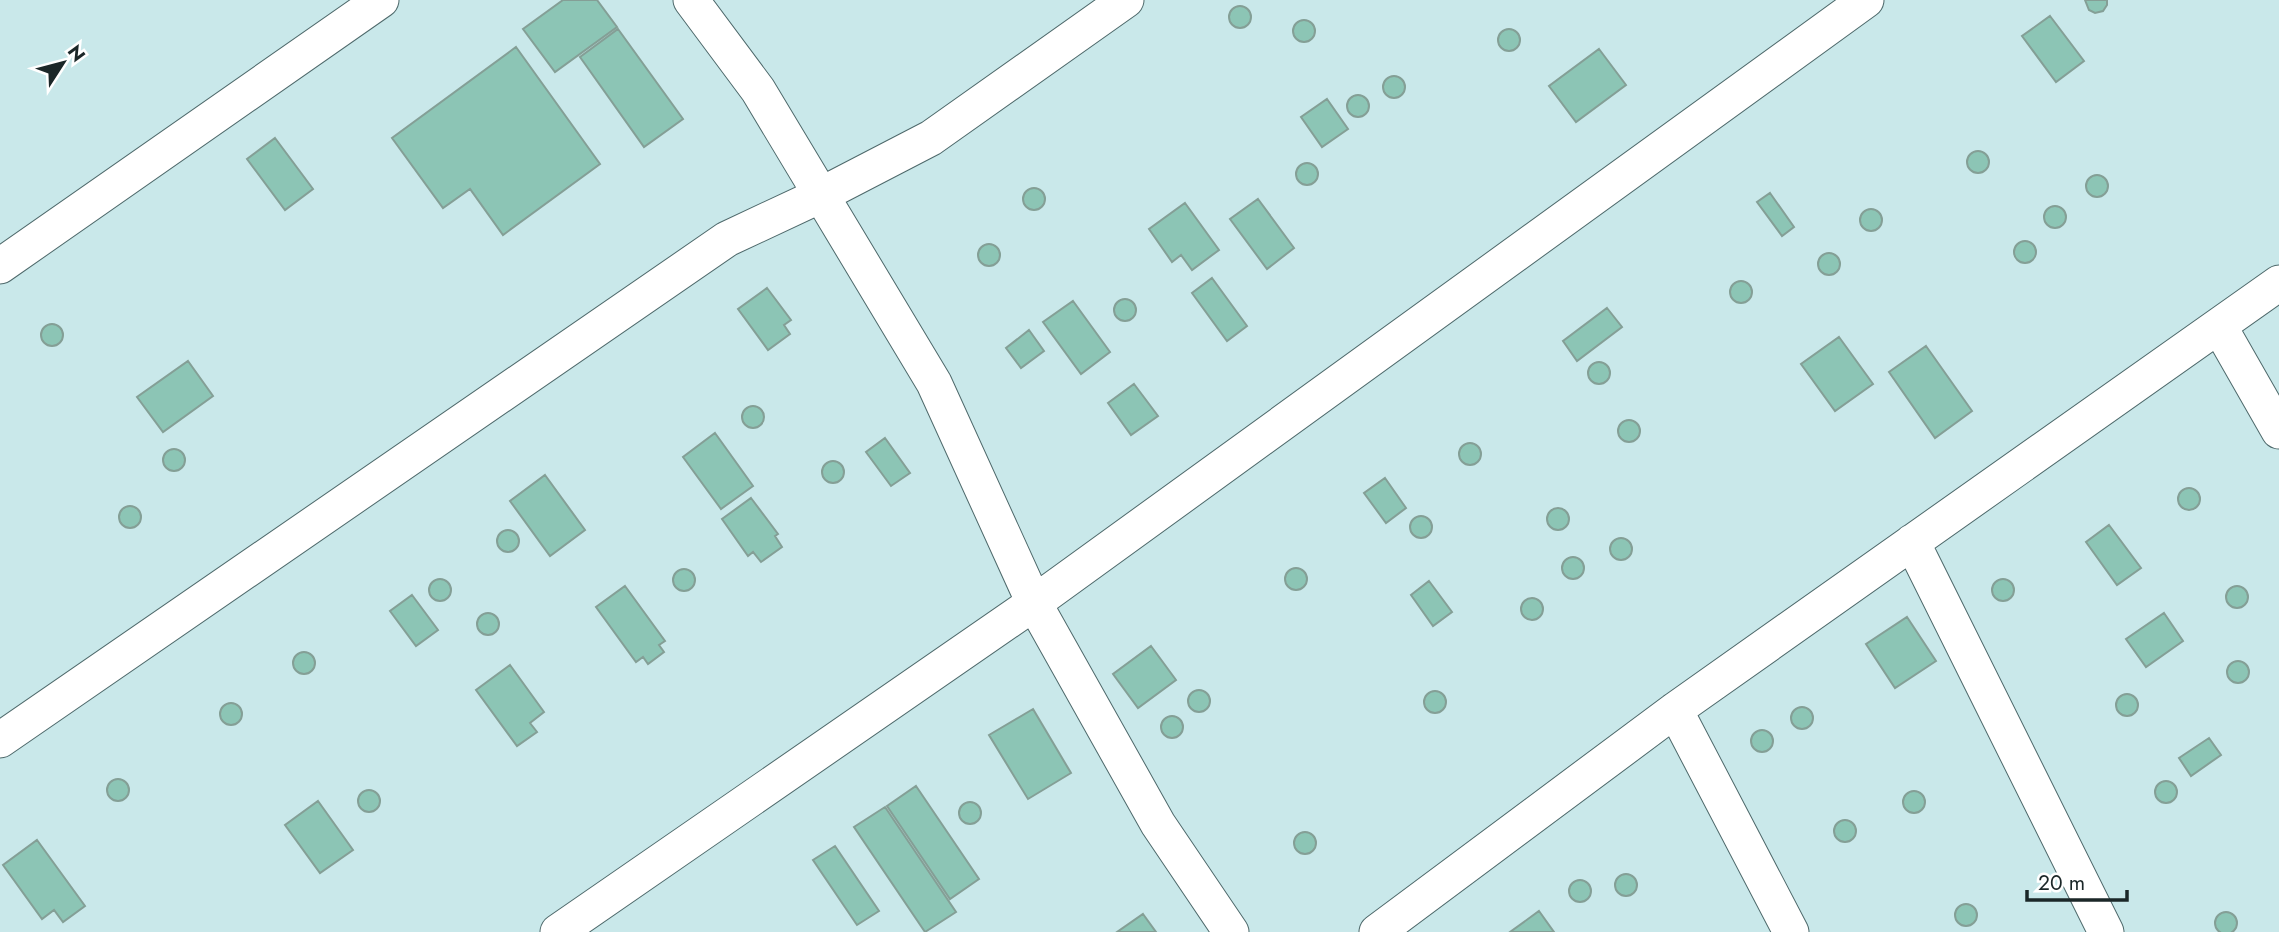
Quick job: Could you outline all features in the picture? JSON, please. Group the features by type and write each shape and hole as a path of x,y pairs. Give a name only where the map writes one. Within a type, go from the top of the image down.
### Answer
{"street":[{"path":"0,266 381,0"},
{"path":"691,0 758,90 934,383 1034,603 1158,824 1231,932"},
{"path":"0,740 727,239 821,195 931,138 1126,0"},
{"path":"558,932 1034,603 1866,0"},
{"path":"1377,932 1675,710 2279,283"},
{"path":"2219,326 2279,431"},
{"path":"1912,542 2106,932"},
{"path":"1675,710 1791,932"}],"building":[{"path":"563,0 597,0 617,27 555,72 523,29"},
{"path":"2085,0 2107,0 2107,5 2103,11 2095,13 2089,10"},
{"path":"1240,6 1248,9 1251,17 1248,25 1240,28 1232,25 1229,17 1232,9"},
{"path":"2050,16 2084,61 2056,82 2022,36"},
{"path":"1304,20 1312,23 1315,31 1312,39 1304,42 1296,39 1293,31 1296,23"},
{"path":"618,29 683,119 644,147 580,57"},
{"path":"1509,29 1517,32 1520,40 1517,48 1509,51 1501,48 1498,40 1501,32"},
{"path":"516,47 600,164 503,235 470,189 443,208 392,138"},
{"path":"1599,49 1626,85 1576,122 1549,86"},
{"path":"1394,76 1402,79 1405,87 1402,95 1394,98 1386,95 1383,87 1386,79"},
{"path":"1358,95 1366,98 1369,106 1366,114 1358,117 1350,114 1347,106 1350,98"},
{"path":"1327,99 1348,129 1322,147 1301,117"},
{"path":"275,138 313,189 285,210 247,159"},
{"path":"1978,151 1986,154 1989,162 1986,170 1978,173 1970,170 1967,162 1970,154"},
{"path":"1307,163 1315,166 1318,174 1315,182 1307,185 1299,182 1296,174 1299,166"},
{"path":"2097,175 2105,178 2108,186 2105,194 2097,197 2089,194 2086,186 2089,178"},
{"path":"1034,188 1042,191 1045,199 1042,207 1034,210 1026,207 1023,199 1026,191"},
{"path":"1770,193 1794,227 1782,236 1757,202"},
{"path":"1258,199 1294,248 1267,269 1230,219"},
{"path":"1185,203 1219,250 1192,270 1181,255 1172,262 1149,229"},
{"path":"2055,206 2063,209 2066,217 2063,225 2055,228 2047,225 2044,217 2047,209"},
{"path":"1871,209 1879,212 1882,220 1879,228 1871,231 1863,228 1860,220 1863,212"},
{"path":"2025,241 2033,244 2036,252 2033,260 2025,263 2017,260 2014,252 2017,244"},
{"path":"989,244 997,247 1000,255 997,263 989,266 981,263 978,255 981,247"},
{"path":"1829,253 1837,256 1840,264 1837,272 1829,275 1821,272 1818,264 1821,256"},
{"path":"1212,278 1247,326 1227,341 1192,293"},
{"path":"1741,281 1749,284 1752,292 1749,300 1741,303 1733,300 1730,292 1733,284"},
{"path":"767,288 791,320 784,325 790,334 768,350 738,309"},
{"path":"1125,299 1133,302 1136,310 1133,318 1125,321 1117,318 1114,310 1117,302"},
{"path":"1073,301 1110,352 1081,374 1043,322"},
{"path":"1607,308 1622,327 1577,361 1563,341"},
{"path":"52,324 60,327 63,335 60,343 52,346 44,343 41,335 44,327"},
{"path":"1029,330 1044,351 1021,368 1006,348"},
{"path":"1839,337 1873,384 1835,411 1801,364"},
{"path":"1926,346 1972,411 1935,438 1889,372"},
{"path":"188,361 213,396 163,432 137,397"},
{"path":"1599,362 1607,365 1610,373 1607,381 1599,384 1591,381 1588,373 1591,365"},
{"path":"1134,384 1158,416 1131,435 1108,403"},
{"path":"753,406 761,409 764,417 761,425 753,428 745,425 742,417 745,409"},
{"path":"1629,420 1637,423 1640,431 1637,439 1629,442 1621,439 1618,431 1621,423"},
{"path":"715,433 753,486 721,509 683,457"},
{"path":"885,438 910,473 891,486 866,452"},
{"path":"1470,443 1478,446 1481,454 1478,462 1470,465 1462,462 1459,454 1462,446"},
{"path":"174,449 182,452 185,460 182,468 174,471 166,468 163,460 166,452"},
{"path":"833,461 841,464 844,472 841,480 833,483 825,480 822,472 825,464"},
{"path":"545,475 585,530 550,556 510,501"},
{"path":"1385,478 1406,508 1386,523 1364,493"},
{"path":"2189,488 2197,491 2200,499 2197,507 2189,510 2181,507 2178,499 2181,491"},
{"path":"751,498 778,534 775,536 782,547 761,562 753,552 748,556 722,519"},
{"path":"130,506 138,509 141,517 138,525 130,528 122,525 119,517 122,509"},
{"path":"1558,508 1566,511 1569,519 1566,527 1558,530 1550,527 1547,519 1550,511"},
{"path":"1421,516 1429,519 1432,527 1429,535 1421,538 1413,535 1410,527 1413,519"},
{"path":"2109,525 2141,568 2117,585 2086,542"},
{"path":"508,530 516,533 519,541 516,549 508,552 500,549 497,541 500,533"},
{"path":"1621,538 1629,541 1632,549 1629,557 1621,560 1613,557 1610,549 1613,541"},
{"path":"1573,557 1581,560 1584,568 1581,576 1573,579 1565,576 1562,568 1565,560"},
{"path":"1296,568 1304,571 1307,579 1304,587 1296,590 1288,587 1285,579 1288,571"},
{"path":"684,569 692,572 695,580 692,588 684,591 676,588 673,580 676,572"},
{"path":"440,579 448,582 451,590 448,598 440,601 432,598 429,590 432,582"},
{"path":"2003,579 2011,582 2014,590 2011,598 2003,601 1995,598 1992,590 1995,582"},
{"path":"1429,581 1452,612 1433,626 1411,595"},
{"path":"625,586 665,641 659,645 664,652 648,664 643,657 636,662 596,607"},
{"path":"2237,586 2245,589 2248,597 2245,605 2237,608 2229,605 2226,597 2229,589"},
{"path":"412,595 438,630 416,646 390,611"},
{"path":"1532,598 1540,601 1543,609 1540,617 1532,620 1524,617 1521,609 1524,601"},
{"path":"488,613 496,616 499,624 496,632 488,635 480,632 477,624 480,616"},
{"path":"2164,613 2183,641 2146,667 2126,639"},
{"path":"1907,617 1936,661 1895,688 1866,644"},
{"path":"1151,646 1176,680 1138,708 1113,674"},
{"path":"304,652 312,655 315,663 312,671 304,674 296,671 293,663 296,655"},
{"path":"2238,661 2246,664 2249,672 2246,680 2238,683 2230,680 2227,672 2230,664"},
{"path":"510,665 544,712 530,723 537,732 517,746 476,690"},
{"path":"1199,690 1207,693 1210,701 1207,709 1199,712 1191,709 1188,701 1191,693"},
{"path":"1435,691 1443,694 1446,702 1443,710 1435,713 1427,710 1424,702 1427,694"},
{"path":"2127,694 2135,697 2138,705 2135,713 2127,716 2119,713 2116,705 2119,697"},
{"path":"231,703 239,706 242,714 239,722 231,725 223,722 220,714 223,706"},
{"path":"1802,707 1810,710 1813,718 1810,726 1802,729 1794,726 1791,718 1794,710"},
{"path":"1033,709 1071,773 1028,799 989,735"},
{"path":"1172,716 1180,719 1183,727 1180,735 1172,738 1164,735 1161,727 1164,719"},
{"path":"1762,730 1770,733 1773,741 1770,749 1762,752 1754,749 1751,741 1754,733"},
{"path":"2209,738 2221,755 2191,776 2179,758"},
{"path":"118,779 126,782 129,790 126,798 118,801 110,798 107,790 110,782"},
{"path":"2166,781 2174,784 2177,792 2174,800 2166,803 2158,800 2155,792 2158,784"},
{"path":"916,786 979,879 950,899 887,806"},
{"path":"369,790 377,793 380,801 377,809 369,812 361,809 358,801 361,793"},
{"path":"1914,791 1922,794 1925,802 1922,810 1914,813 1906,810 1903,802 1906,794"},
{"path":"318,801 353,850 320,873 285,825"},
{"path":"970,802 978,805 981,813 978,821 970,824 962,821 959,813 962,805"},
{"path":"885,807 956,912 925,932 854,827"},
{"path":"1845,820 1853,823 1856,831 1853,839 1845,842 1837,839 1834,831 1837,823"},
{"path":"1305,832 1313,835 1316,843 1313,851 1305,854 1297,851 1294,843 1297,835"},
{"path":"37,840 85,906 63,922 54,910 42,919 3,865"},
{"path":"835,846 879,911 857,925 813,860"},
{"path":"1626,874 1634,877 1637,885 1634,893 1626,896 1618,893 1615,885 1618,877"},
{"path":"1580,880 1588,883 1591,891 1588,899 1580,902 1572,899 1569,891 1572,883"},
{"path":"1966,904 1974,907 1977,915 1974,923 1966,926 1958,923 1955,915 1958,907"},
{"path":"1539,911 1554,932 1510,932"},
{"path":"2226,912 2234,915 2237,923 2234,931 2226,934 2218,931 2215,923 2218,915"},
{"path":"1143,914 1156,932 1117,932"}]}
